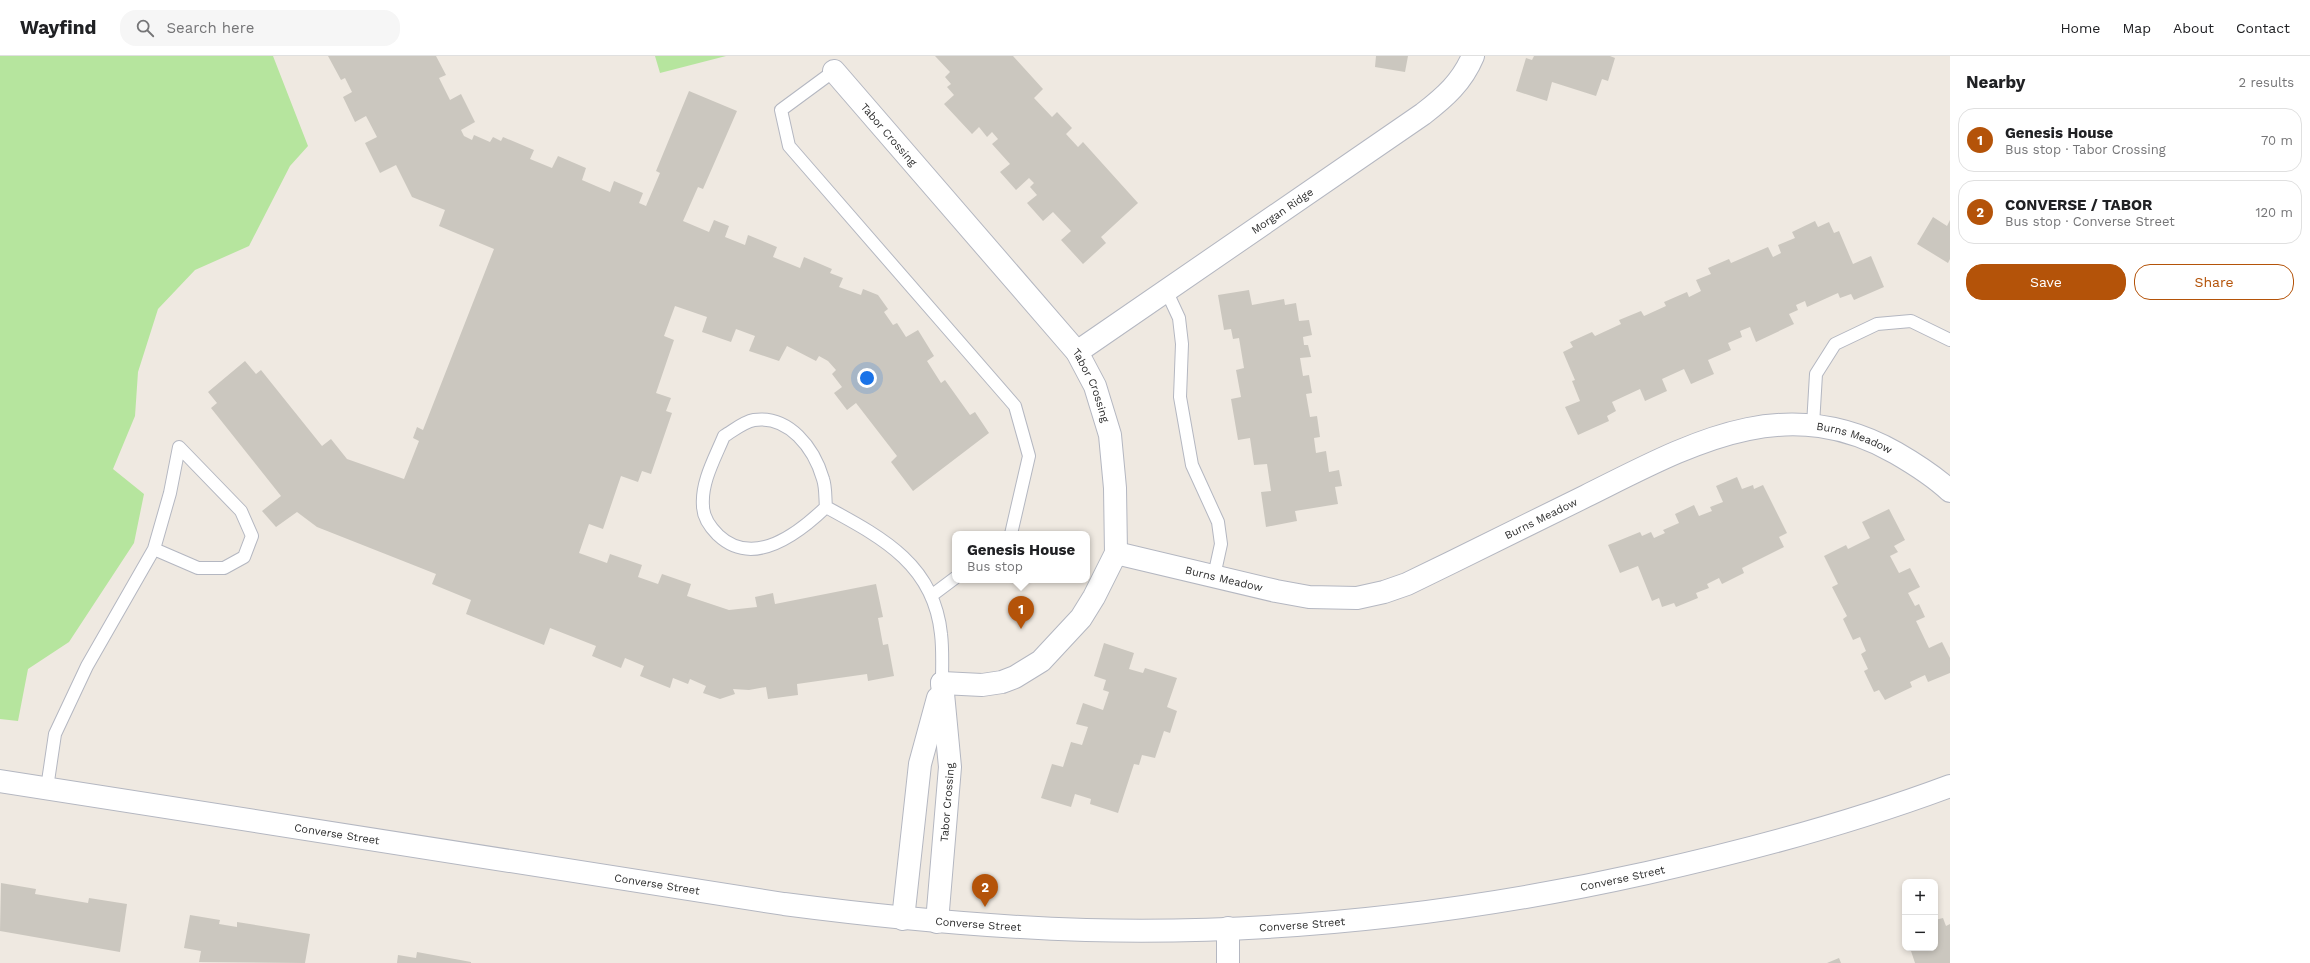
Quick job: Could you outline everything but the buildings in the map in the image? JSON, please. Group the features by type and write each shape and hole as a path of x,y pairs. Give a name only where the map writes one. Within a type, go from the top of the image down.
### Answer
{"street":[{"name":"Morgan Ridge","path":"1077,352 1423,114 1450,93 1461,80 1473,56"},
{"name":"Tabor Crossing","path":"834,71 1077,352 1095,386 1110,435 1114,488 1116,553 1094,597 1081,618 1041,661 1015,677 1002,682 982,685 942,683 950,767 937,922"},
{"name":"Burns Meadow","path":"1116,553 1276,591 1309,597 1344,599 1384,592 1407,584 1665,456 1694,445 1754,428 1781,424 1813,425 1847,431 1873,441 1948,483"},
{"path":"903,919 920,764 942,683"},
{"name":"Converse Street","path":"0,781 784,904 937,922 1087,930 1228,928 1413,914 1558,892 1760,847 1847,821 1950,786"},
{"path":"1228,928 1228,963"}],"lane":[{"path":"834,71 781,110 788,146 1015,406 1029,456 1012,531"},
{"path":"1166,290 1178,318 1182,344 1180,397 1192,464 1210,501 1219,529 1221,544 1214,576"},
{"path":"1813,425 1816,374 1835,344 1877,324 1912,321 1950,340"},
{"path":"753,420 778,422 789,427 801,439 819,468 823,479 826,507 800,530 786,539 770,545 753,549 738,547 724,540 712,528 704,515 703,505 705,484 724,436 753,420"},
{"path":"47,788 55,734 87,666 154,549 170,493 179,447 240,511 252,536 244,557 224,568 198,568 154,549"},
{"path":"826,507 868,530 898,552 916,570 931,596 941,634 942,683"},
{"path":"931,596 952,580"}],"green space":[{"path":"0,56 273,56 308,146 290,166 249,246 195,270 158,309 138,372 135,416 113,469 144,494 134,543 69,642 28,669 18,721 0,719"},
{"path":"655,56 726,56 660,73"}],"place":[{"name":"Genesis House","path":"1021,629"},
{"name":"CONVERSE / TABOR","path":"985,907"}]}
